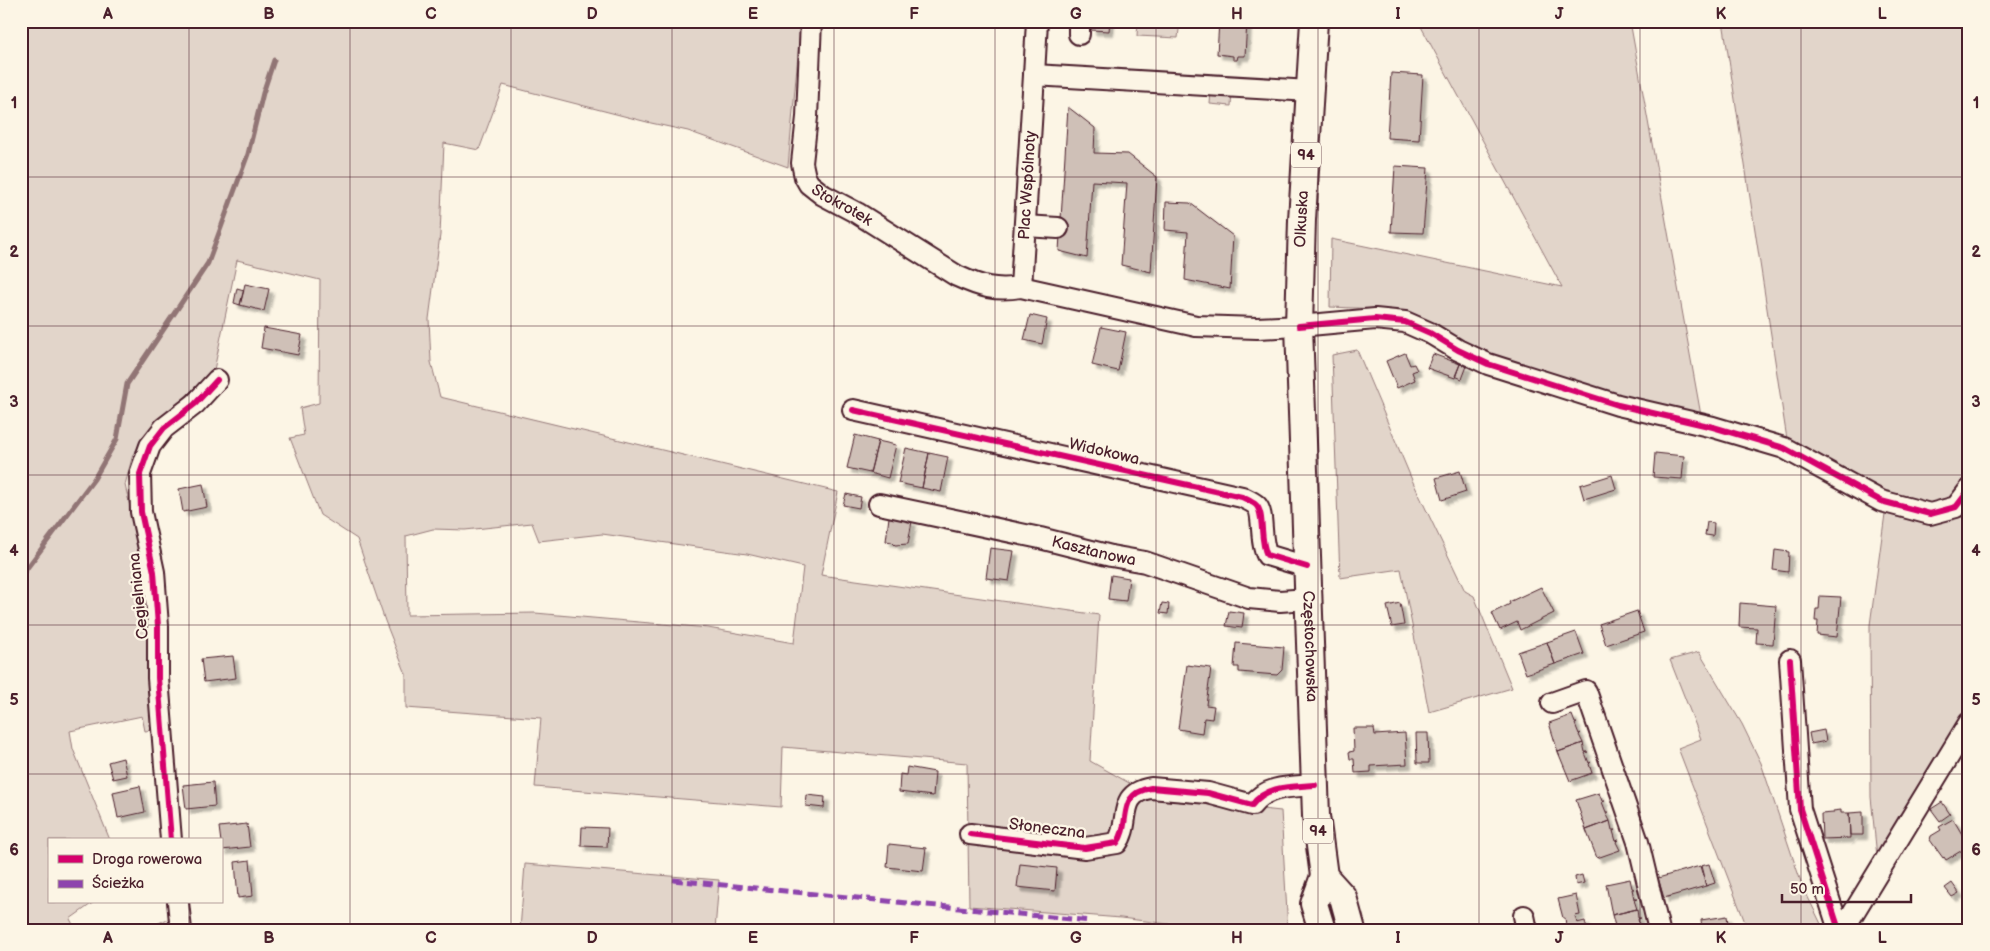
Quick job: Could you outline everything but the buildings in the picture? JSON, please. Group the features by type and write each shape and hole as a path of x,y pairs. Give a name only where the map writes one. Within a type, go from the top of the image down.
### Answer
{"main road":[{"name":"Olkuska","path":"1299,326 1302,220 1314,21"},
{"name":"Częstochowska","path":"1299,326 1315,785 1318,840 1324,876 1314,904 1322,930"},
{"path":"1324,876 1343,897 1352,930"}],"street":[{"name":"Stokrotek","path":"811,21 807,117 802,163 805,177 809,184 823,195 857,213 957,276 972,283 996,290 1021,287"},
{"name":"Plac Wspólnoty","path":"1021,287 1037,21"},
{"path":"1034,75 1310,91"},
{"path":"1025,226 1058,228"},
{"path":"1021,287 1196,326 1257,328 1375,319 1404,322 1430,333 1458,350 1488,364 1618,405 1713,427 1784,448 1881,501 1930,514 1956,507 1969,490"},
{"name":"Cegielniana","path":"171,838 158,678 158,626 154,572 141,512 140,474 150,446 164,428 195,404 217,380"},
{"name":"Widokowa","path":"853,410 1242,497 1256,505 1261,515 1262,546 1267,555 1307,567"},
{"name":"Kasztanowa","path":"879,504 1040,538 1111,556 1146,562 1249,598 1280,601 1308,599"},
{"path":"1790,660 1800,809 1838,930"},
{"path":"1552,703 1586,691 1638,842 1659,930"},
{"path":"1843,930 1969,723"},
{"name":"Słoneczna","path":"970,834 1097,848 1117,843 1121,837 1126,806 1131,798 1143,790 1151,788 1208,792 1252,805 1264,793 1315,785"},
{"path":"178,904 181,930"}],"shaded area":[{"path":"21,21 801,21 788,167 688,131 503,85 479,150 444,143 440,235 429,319 431,362 440,397 838,492 821,575 1099,615 1090,761 1156,798 1281,811 1288,930 1216,930 1121,918 969,906 967,763 783,747 781,807 535,787 541,718 406,708 406,674 385,621 357,539 320,515 290,438 304,435 300,408 319,403 320,280 237,260 214,370 163,417 133,454 125,485 146,576 153,730 145,731 142,716 70,731 73,749 109,838 48,838 48,904 91,904 70,919 76,930 21,930","holes":["532,523 539,541 602,534 747,554 803,567 794,643 708,628 535,613 407,615 406,536 433,529 465,530"]},
{"path":"1138,21 1180,21 1178,38 1137,36"},
{"path":"1418,21 1630,21 1702,421 1532,371 1471,346 1422,317 1381,309 1330,307 1331,239 1562,287"},
{"path":"1723,21 1969,21 1969,729 1879,877 1871,797 1870,625 1887,499 1788,446"},
{"path":"1211,91 1232,93 1231,106 1210,104"},
{"path":"1357,350 1412,480 1465,591 1474,596 1512,688 1429,712 1401,569 1340,578 1332,355"},
{"path":"1699,652 1742,724 1761,763 1802,885 1824,930 1748,930 1678,748 1701,739 1670,660"},
{"path":"525,864 719,880 715,930 520,930"},
{"path":"172,917 172,930 143,930"}],"waterway":[{"path":"21,576 94,479 117,439 127,384 208,263 248,154 263,93 274,60"}],"marked path":[{"path":"673,880 1091,921"}],"cycle path":[{"path":"1299,326 1375,319 1405,322 1488,364 1618,405 1713,427 1784,448 1881,501 1930,514 1956,507 1969,490"},
{"path":"171,838 158,678 158,626 154,572 141,512 140,474 150,446 164,428 195,404 217,380"},
{"path":"853,410 1242,497 1255,504 1259,509 1263,542 1267,555 1307,567"},
{"path":"1790,660 1800,809 1839,930"},
{"path":"970,834 1085,848 1117,843 1124,827 1128,803 1140,791 1151,788 1208,793 1252,805 1258,798 1272,790 1315,785"}]}
